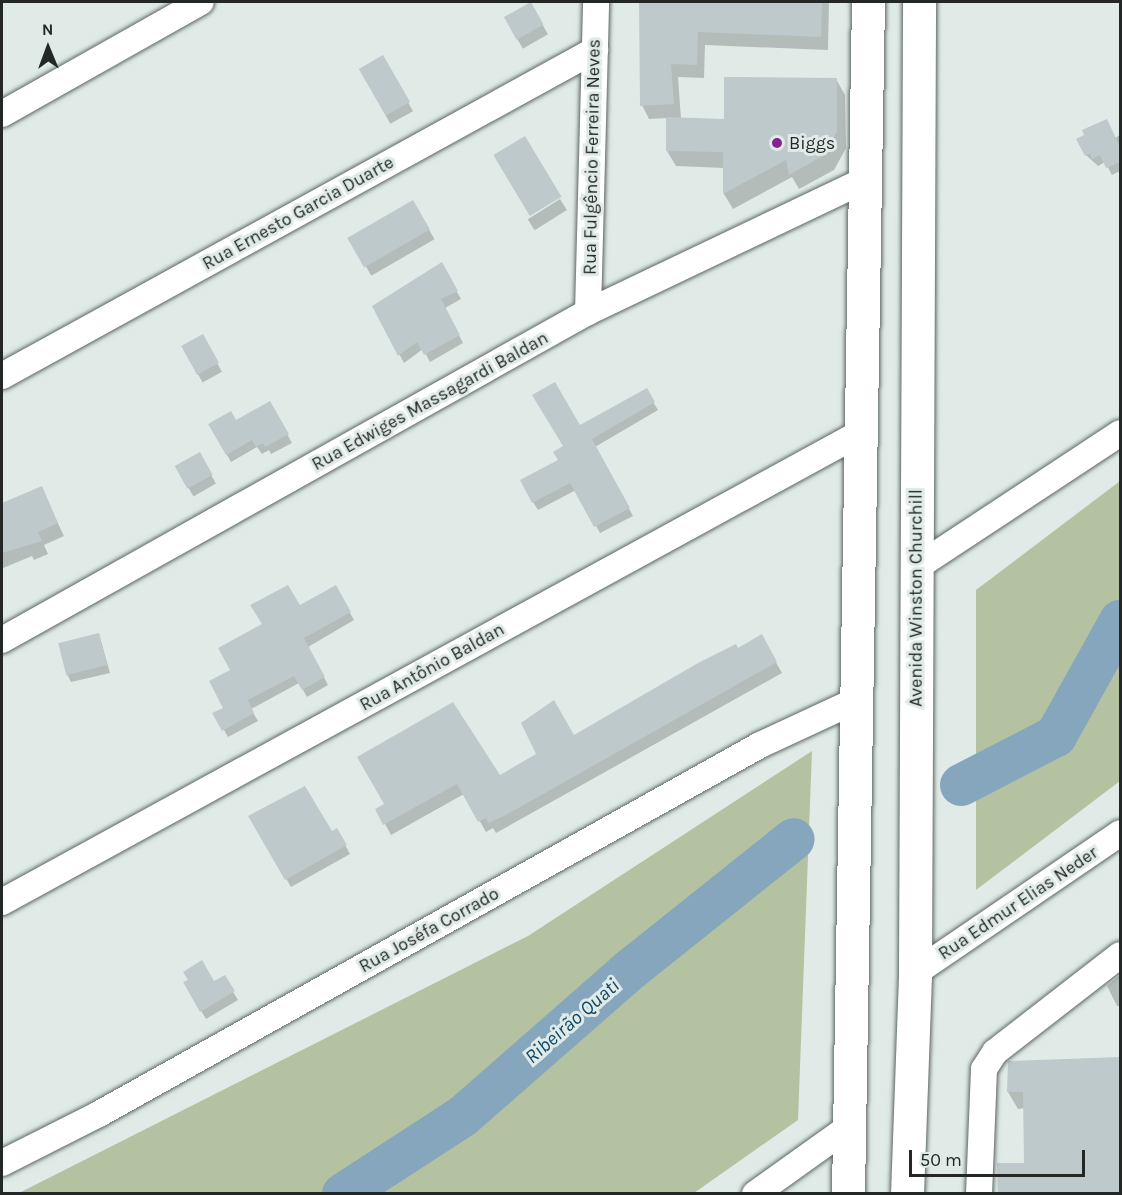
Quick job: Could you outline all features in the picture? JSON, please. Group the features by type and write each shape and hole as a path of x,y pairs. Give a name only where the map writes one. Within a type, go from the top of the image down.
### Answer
{"main road":[{"path":"848,1194 867,179 868,2"},
{"name":"Avenida Winston Churchill","path":"907,1194 915,973 919,2"},
{"path":"867,179 884,183 917,221"}],"street":[{"path":"2,114 161,13 201,2"},
{"name":"Rua Fulgêncio Ferreira Neves","path":"588,312 596,2"},
{"name":"Rua Ernesto Garcia Duarte","path":"2,376 595,50"},
{"name":"Rua Edwiges Massagardi Baldan","path":"2,640 588,312 867,179"},
{"name":"Rua Antônio Baldan","path":"2,902 862,432"},
{"path":"917,567 1120,433"},
{"name":"Rua Joséfa Corrado","path":"2,1163 99,1114 760,745 857,700"},
{"name":"Rua Edmur Elias Neder","path":"915,973 1120,833"},
{"path":"979,1194 984,1069 995,1052 1120,955"},
{"path":"755,1194 849,1127"}],"green space":[{"path":"1120,481 1120,781 976,890 976,590"},
{"path":"812,751 798,1120 694,1193 19,1193 528,936"}],"building":[{"path":"531,2 544,25 516,40 504,17"},
{"path":"639,2 822,2 821,37 698,32 697,65 671,64 674,104 640,106"},
{"path":"383,55 410,102 386,116 359,69"},
{"name":"Biggs","path":"724,77 837,78 837,131 826,154 789,175 786,160 723,194 723,152 666,151 666,117 724,119"},
{"path":"1107,119 1120,147 1120,162 1106,168 1100,155 1092,159 1090,154 1085,156 1076,139 1084,135 1082,130"},
{"path":"525,136 562,197 530,216 493,155"},
{"path":"413,200 430,229 364,267 347,238"},
{"path":"442,262 458,291 441,299 460,335 424,355 417,342 398,356 372,306"},
{"path":"203,334 219,363 197,375 181,346"},
{"path":"555,382 580,425 647,388 655,402 592,439 630,508 594,527 570,483 532,503 520,480 558,460 553,452 563,446 532,395"},
{"path":"270,401 289,434 265,447 263,443 256,447 252,440 226,455 208,424 231,411 236,420"},
{"path":"200,452 213,475 187,489 175,466"},
{"path":"42,486 58,523 38,532 42,541 2,553 2,503"},
{"path":"288,585 300,605 336,585 351,612 304,638 325,677 302,690 294,676 248,700 254,713 222,731 212,713 223,708 209,681 230,670 218,648 262,624 250,605"},
{"path":"99,633 107,665 66,675 58,643"},
{"path":"762,634 777,662 506,815 488,823 486,818 478,822 457,784 383,825 375,809 384,804 357,757 453,702 500,775 536,754 521,723 554,700 574,735 698,663 736,644 738,648"},
{"path":"305,786 332,831 337,828 347,845 285,880 248,816"},
{"path":"202,960 214,981 225,975 235,991 200,1012 183,982 188,980 183,972"},
{"path":"1120,1057 1120,1194 998,1194 997,1163 1024,1163 1023,1092 1007,1092 1008,1061"}],"waterway":[{"name":"Ribeirão Quati","path":"961,785 1056,736 1120,621"},
{"name":"Ribeirão Quati","path":"343,1194 463,1116 631,969 794,839"}],"place":[{"name":"Biggs","path":"777,143"}]}
